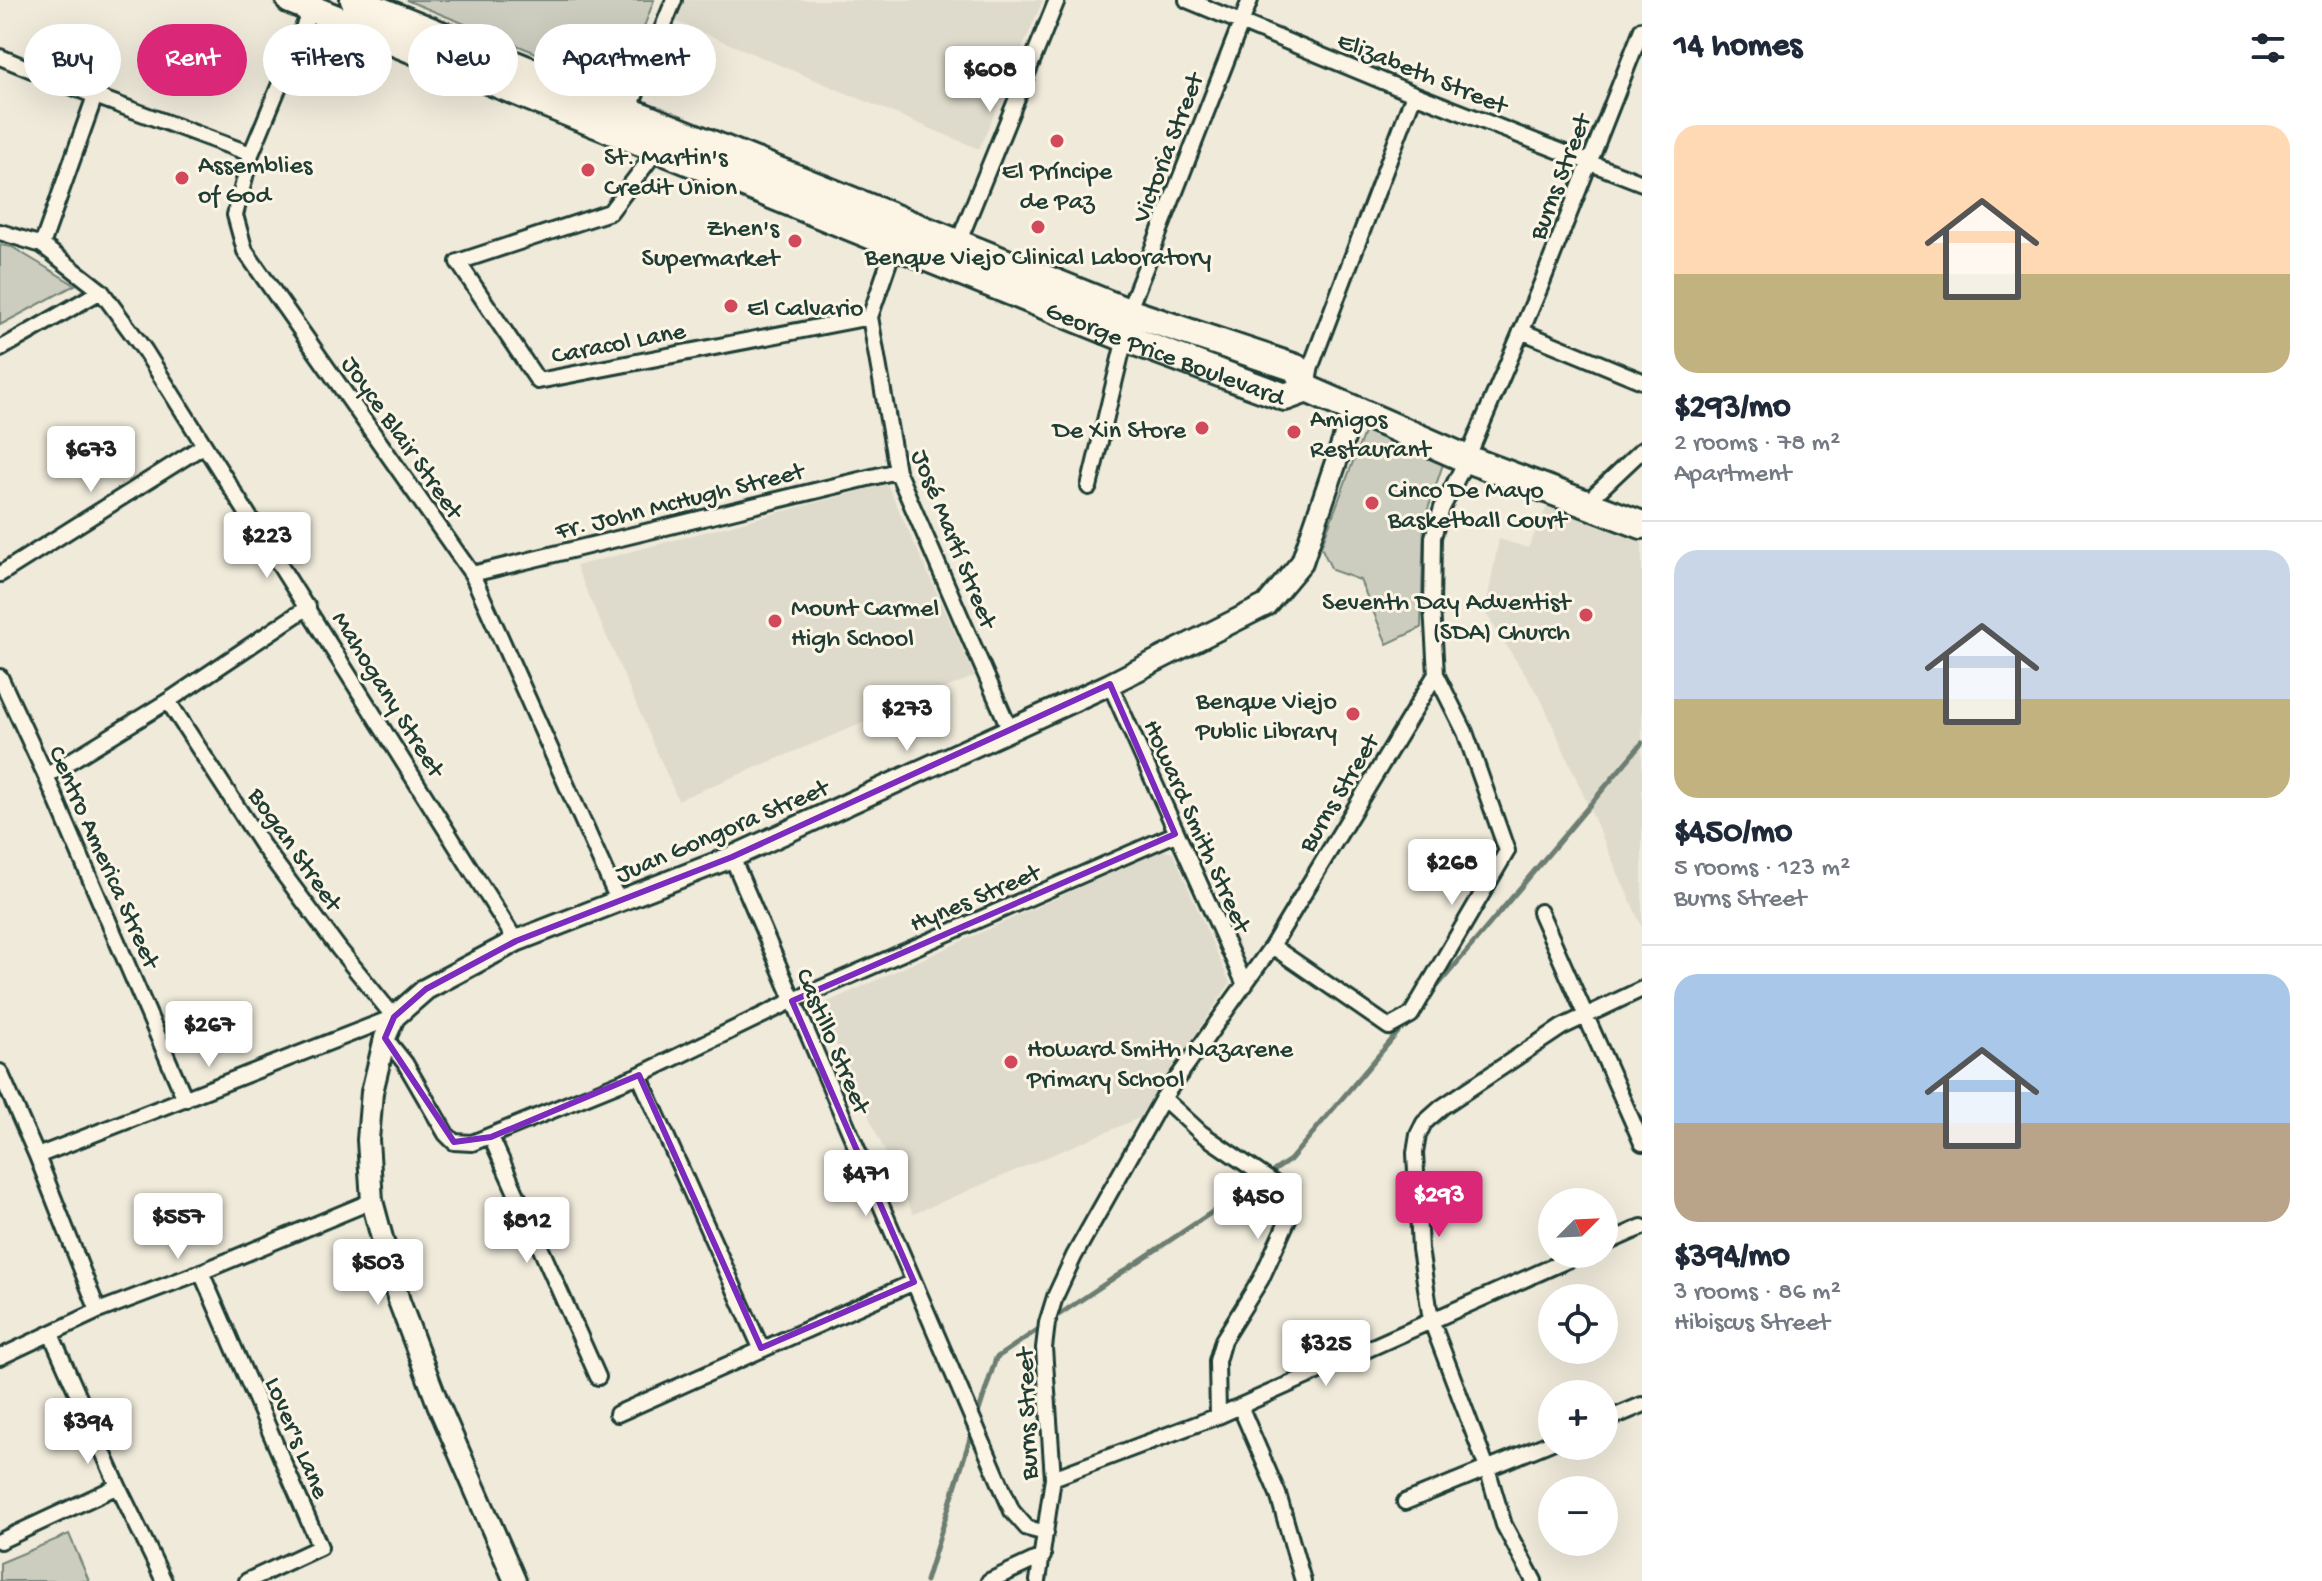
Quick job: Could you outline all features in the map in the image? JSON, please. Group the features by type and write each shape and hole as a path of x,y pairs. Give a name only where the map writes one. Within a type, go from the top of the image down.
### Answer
{"highway":[{"name":"George Price Boulevard","path":"354,0 624,122"},
{"name":"George Price Boulevard","path":"305,3 624,122 953,254 1296,368 1307,389 1285,397 1125,338 953,254"},
{"path":"1307,389 1467,459 1642,525"}],"street":[{"path":"624,122 674,0"},
{"path":"953,254 1057,0"},
{"name":"Elizabeth Street","path":"1187,0 1414,94 1642,183"},
{"name":"Victoria Street","path":"1128,312 1250,0"},
{"name":"Joyce Blair Street","path":"305,3 251,154 235,215 245,251 472,574 618,900"},
{"name":"Burns Street","path":"1038,1581 1053,1478 1044,1348 1055,1297 1074,1256 1163,1098 1272,946 1436,674 1432,607 1433,537 1442,508 1467,459 1521,331 1642,29"},
{"path":"0,57 24,67"},
{"path":"1307,389 1311,366 1414,94"},
{"path":"42,245 95,96 251,154"},
{"name":"Caracol Lane","path":"663,138 610,212 458,262 538,381 870,317"},
{"name":"Mahogany Street","path":"0,232 42,245 101,291 145,351 516,941"},
{"name":"José Martí Street","path":"899,232 870,317 897,471 1010,730"},
{"path":"0,349 101,291"},
{"path":"1521,331 1642,381"},
{"path":"1089,487 1125,338"},
{"name":"Juan Gongora Street","path":"37,1156 394,1017 426,989 516,941 732,857 1110,684 1266,605 1302,562 1354,409"},
{"path":"0,574 203,446"},
{"path":"1586,503 1642,450"},
{"name":"Fr. John McHugh Street","path":"472,574 897,471"},
{"path":"46,776 168,701 308,607"},
{"path":"1272,946 1389,1027 1411,1015 1507,851 1465,732 1436,674"},
{"name":"Centro America Street","path":"0,677 185,1099"},
{"name":"Howard Smith Street","path":"1110,684 1245,985"},
{"name":"Bogan Street","path":"168,701 262,845 394,1017"},
{"name":"Hynes Street","path":"385,1038 405,1063 438,1122 454,1142 472,1143 639,1075 792,1001 1175,834"},
{"name":"Castillo Street","path":"732,857 1012,1511 1027,1528 1046,1533"},
{"path":"1540,912 1642,1143"},
{"path":"1534,1581 1504,1525 1487,1468 1431,1320 1420,1249 1415,1153 1418,1135 1424,1123 1442,1107 1584,1015 1642,989"},
{"path":"394,1017 385,1038 372,1092 369,1124 372,1201 404,1316 438,1404 515,1581"},
{"path":"0,1072 98,1311"},
{"path":"639,1075 761,1348"},
{"path":"1163,1098 1201,1133 1281,1188 1290,1201 1289,1217 1261,1279 1223,1340 1217,1361 1218,1416"},
{"path":"491,1137 598,1377"},
{"path":"0,1357 98,1311 372,1201"},
{"path":"1618,1238 1642,1227"},
{"path":"1053,1478 1218,1416 1549,1268"},
{"name":"Lover's Lane","path":"201,1272 320,1547 247,1581"},
{"path":"617,1414 914,1282"},
{"path":"51,1334 164,1581"},
{"path":"1618,1415 1642,1405"},
{"path":"1240,1406 1278,1494 1303,1581"},
{"path":"1405,1502 1538,1448"},
{"path":"0,1541 118,1486"},
{"path":"989,1581 1043,1556"}],"highlighted area":[{"path":"1110,684 1175,834 792,1001 914,1282 761,1348 639,1075 491,1137 454,1142 385,1038 394,1017 426,989 516,941 732,857"}],"shaded area":[{"path":"406,0 654,0 645,24 534,24 534,52 518,46 518,24 465,24"},
{"path":"684,0 1043,0 979,149 716,38 716,24 682,24 675,21"},
{"path":"0,245 12,247 75,285 0,325"},
{"path":"1365,430 1445,458 1424,521 1421,628 1387,644 1360,580 1332,570 1321,547"},
{"name":"Mount Carmel High School","path":"887,484 975,676 678,800 576,566"},
{"path":"1549,502 1642,541 1642,927 1542,701 1485,612 1499,539 1528,548"},
{"name":"Howard Smith Nazarene Primary School","path":"1162,850 1173,853 1230,983 1139,1118 913,1214 819,1006"},
{"path":"69,1534 89,1581 0,1581 0,1563"}],"waterway":[{"path":"1430,995 1642,743"},
{"path":"1051,1320 1290,1160 1405,1024"},
{"path":"976,1420 996,1358 1043,1326"},
{"path":"926,1581 973,1429"}],"place":[{"name":"El Príncipe de Paz","path":"1057,141"},
{"name":"St. Martin's Credit Union","path":"588,170"},
{"name":"Assemblies of God","path":"182,178"},
{"name":"Benque Viejo Clinical Laboratory","path":"1038,227"},
{"name":"Zhen's Supermarket","path":"795,241"},
{"name":"El Calvario","path":"731,306"},
{"name":"De Xin Store","path":"1202,428"},
{"name":"Amigos Restaurant","path":"1294,432"},
{"name":"Cinco De Mayo Basketball Court","path":"1372,503"},
{"name":"Seventh Day Adventist (SDA) Church","path":"1586,615"},
{"name":"Mount Carmel High School","path":"775,621"},
{"name":"Benque Viejo Public Library","path":"1353,714"},
{"name":"Howard Smith Nazarene Primary School","path":"1011,1062"}]}
